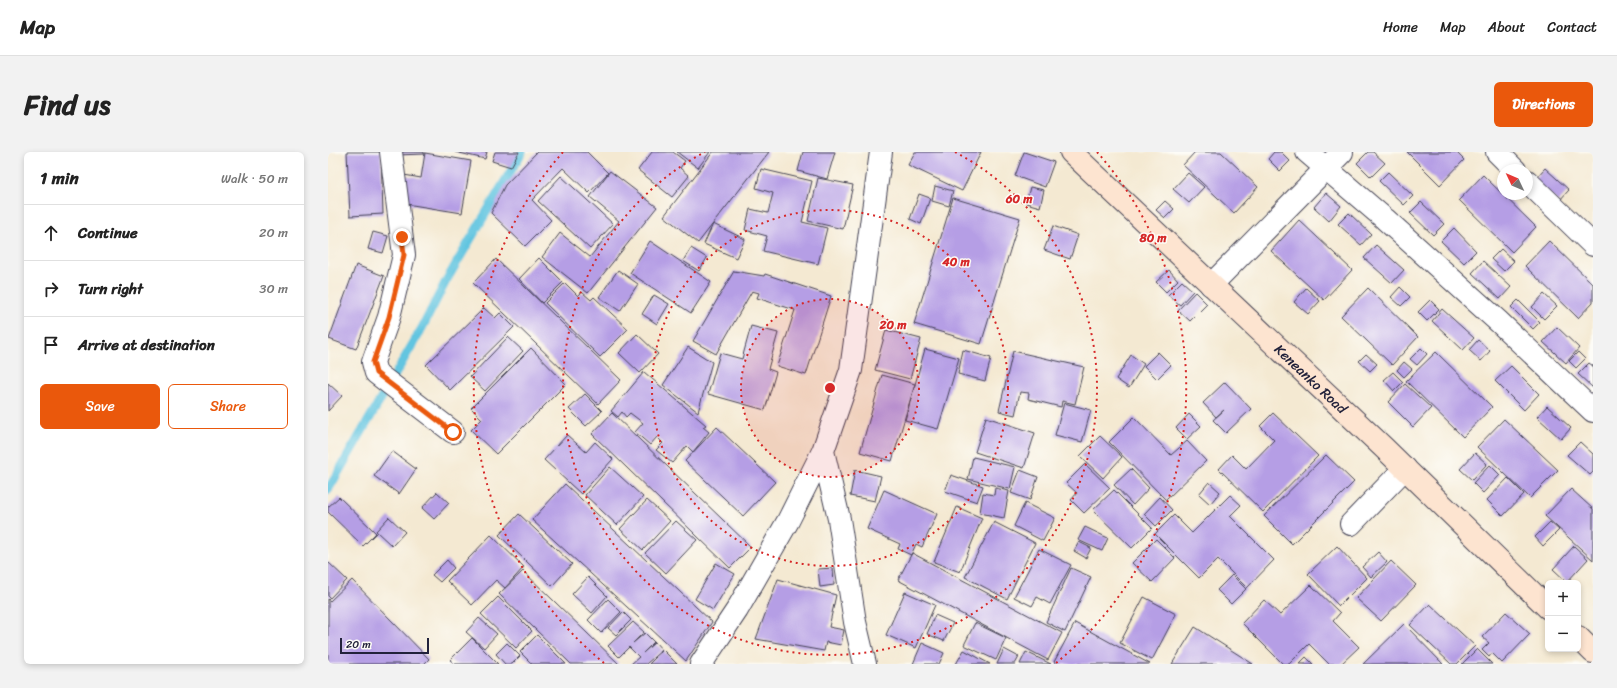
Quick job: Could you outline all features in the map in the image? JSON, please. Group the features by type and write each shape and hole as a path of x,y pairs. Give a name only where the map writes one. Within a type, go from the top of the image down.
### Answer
{"street":[{"path":"391,152 404,255 389,317 373,362 376,373 453,432"},
{"path":"700,664 737,610 788,521 823,451 851,370 881,152"},
{"name":"Keneanko Road","path":"1071,152 1404,468 1545,605"},
{"path":"1307,152 1414,245 1499,322 1593,411"},
{"path":"1211,285 1342,152"},
{"path":"1497,152 1509,164"},
{"path":"1533,187 1593,245"},
{"path":"823,451 838,519 855,622 865,664"},
{"path":"1351,524 1404,468"},
{"path":"1581,640 1593,652"}],"building":[{"path":"347,152 381,152 383,214 350,216"},
{"path":"396,152 424,152 424,154 396,155"},
{"path":"455,152 487,152 485,159"},
{"path":"495,152 519,152 511,167 492,161"},
{"path":"537,152 587,152 608,173 589,193 563,168 532,200 551,220 525,246 491,213 505,185"},
{"path":"652,152 673,152 685,161 680,168 689,176 672,197 638,170"},
{"path":"677,152 710,152 698,168"},
{"path":"713,152 769,152 698,243 664,216"},
{"path":"803,152 835,152 827,179 798,171"},
{"path":"915,152 981,152 962,191 908,165"},
{"path":"1024,152 1054,162 1045,187 1015,176"},
{"path":"1195,152 1221,152 1258,187 1234,213 1183,165"},
{"path":"1274,152 1281,152 1290,161 1280,171 1268,159"},
{"path":"1368,152 1373,152 1385,163 1371,177 1357,163"},
{"path":"1407,152 1456,152 1464,160 1440,185"},
{"path":"425,153 471,161 462,213 400,203 404,175 421,178"},
{"path":"1545,168 1569,190 1558,202 1534,180"},
{"path":"761,169 812,181 802,222 827,228 818,264 763,251 767,236 745,230 750,209 768,213 773,193 756,188"},
{"path":"610,171 657,207 588,293 542,257 560,233 590,257 619,221 590,197"},
{"path":"1388,172 1413,196 1404,205 1379,181"},
{"path":"1188,173 1204,187 1189,203 1173,189"},
{"path":"1483,175 1497,189 1497,200 1508,200 1536,227 1512,252 1459,200"},
{"path":"561,176 613,224 590,249 538,201"},
{"path":"818,178 853,185 843,229 808,221"},
{"path":"935,186 953,191 949,206 932,201"},
{"path":"1030,187 1044,190 1040,207 1026,203"},
{"path":"1326,193 1341,206 1329,221 1314,207"},
{"path":"919,194 930,198 921,224 910,219"},
{"path":"953,198 1020,218 981,344 914,324"},
{"path":"1165,201 1174,209 1165,218 1156,210"},
{"path":"1421,202 1444,224 1433,235 1410,213"},
{"path":"1349,213 1371,234 1361,245 1338,224"},
{"path":"1299,220 1352,270 1324,300 1271,251"},
{"path":"713,224 745,239 736,258 704,244"},
{"path":"1053,226 1078,235 1070,259 1044,250"},
{"path":"1454,228 1476,251 1464,263 1441,241"},
{"path":"373,232 388,236 383,253 368,249"},
{"path":"650,241 711,282 691,313 630,273"},
{"path":"1549,241 1593,284 1593,302 1578,318 1525,266"},
{"path":"1376,245 1404,270 1392,283 1364,258"},
{"path":"691,248 707,258 699,271 683,261"},
{"path":"1501,249 1514,261 1504,271 1491,259"},
{"path":"539,258 563,282 542,303 519,279"},
{"path":"496,259 621,380 598,404 473,283"},
{"path":"1483,261 1511,287 1500,299 1472,273"},
{"path":"356,265 384,276 356,349 329,339"},
{"path":"618,270 638,284 620,311 599,297"},
{"path":"1169,270 1178,280 1166,292 1156,282"},
{"path":"734,271 764,276 765,274 831,296 806,375 777,366 795,310 757,298 759,293 752,291 716,354 693,341"},
{"path":"1182,281 1193,291 1180,305 1168,295"},
{"path":"565,283 578,296 582,292 591,300 594,297 628,329 600,357 545,303"},
{"path":"1400,287 1410,297 1401,306 1391,297"},
{"path":"1306,288 1320,301 1308,314 1294,302"},
{"path":"1368,288 1418,337 1392,365 1341,316"},
{"path":"1195,292 1207,304 1190,321 1178,310"},
{"path":"1544,294 1557,306 1544,319 1532,307"},
{"path":"654,295 669,304 657,324 642,314"},
{"path":"1430,300 1439,309 1427,321 1418,312"},
{"path":"1518,300 1540,322 1533,329 1511,307"},
{"path":"484,308 495,318 500,313 514,327 450,390 426,365"},
{"path":"1442,309 1474,338 1463,350 1432,321"},
{"path":"751,326 778,333 768,369 776,372 765,410 708,394 720,353 742,359"},
{"path":"1557,327 1579,348 1566,363 1543,342"},
{"path":"886,330 921,339 910,379 875,370"},
{"path":"637,334 658,354 640,373 619,353"},
{"path":"508,337 523,351 485,391 470,377"},
{"path":"1478,340 1490,351 1481,361 1469,350"},
{"path":"688,347 712,362 698,412 663,385"},
{"path":"531,348 566,384 496,454 471,430 482,419 471,408"},
{"path":"1421,348 1427,354 1417,365 1410,359"},
{"path":"925,349 959,358 938,429 905,420"},
{"path":"963,350 991,358 985,381 958,374"},
{"path":"1013,351 1084,367 1075,404 1062,401 1061,407 1028,399 1029,393 1020,392 1015,415 999,411"},
{"path":"1158,352 1171,365 1157,379 1144,366"},
{"path":"1436,352 1492,407 1463,437 1406,381"},
{"path":"1578,352 1585,359 1576,368 1569,361"},
{"path":"1366,354 1377,364 1370,371 1359,361"},
{"path":"1131,355 1144,364 1129,388 1116,379"},
{"path":"1404,362 1412,369 1404,377 1397,370"},
{"path":"1589,363 1593,366 1593,388 1578,374"},
{"path":"1511,366 1539,394 1524,410 1495,381"},
{"path":"644,372 706,425 703,427 709,432 693,452 687,446 672,463 656,450 663,443 657,437 650,445 635,432 643,423 630,413 626,417 622,412 618,417 611,411"},
{"path":"1393,372 1403,382 1394,391 1384,380"},
{"path":"882,375 915,384 892,461 860,452"},
{"path":"1225,382 1251,409 1226,433 1213,420 1224,410 1216,417 1203,403"},
{"path":"328,383 342,396 328,411"},
{"path":"1405,384 1431,408 1413,427 1388,402"},
{"path":"585,394 602,411 586,426 569,409"},
{"path":"1064,403 1091,410 1082,442 1055,435"},
{"path":"1547,406 1571,428 1561,439 1537,417"},
{"path":"612,413 751,547 730,568 592,434"},
{"path":"1273,413 1318,456 1263,512 1219,469 1232,455 1246,469 1274,440 1260,426"},
{"path":"1189,414 1201,426 1187,439 1176,428"},
{"path":"986,417 1035,433 1024,468 975,452"},
{"path":"1134,417 1171,455 1187,441 1206,461 1166,500 1109,442"},
{"path":"1504,419 1558,470 1530,498 1477,447"},
{"path":"717,427 775,482 743,516 685,461"},
{"path":"567,435 586,452 595,442 613,459 581,494 544,460"},
{"path":"1100,436 1122,457 1103,478 1080,456"},
{"path":"1580,442 1593,454 1593,472 1590,475 1567,455"},
{"path":"392,451 416,469 399,494 374,476"},
{"path":"1475,453 1487,464 1472,480 1460,469"},
{"path":"1326,455 1354,482 1292,544 1264,516"},
{"path":"973,457 1015,467 1010,489 968,479"},
{"path":"1085,464 1110,488 1084,513 1071,500 1077,493 1066,483"},
{"path":"1490,465 1500,475 1483,493 1473,483"},
{"path":"610,467 643,497 617,525 585,495"},
{"path":"1131,469 1149,488 1133,505 1114,485"},
{"path":"855,470 881,476 875,501 850,496"},
{"path":"1020,470 1038,477 1030,500 1011,493"},
{"path":"951,475 983,486 977,502 945,491"},
{"path":"1508,478 1524,494 1503,516 1487,500"},
{"path":"1209,482 1220,492 1210,504 1199,494"},
{"path":"565,484 712,622 686,661 532,520"},
{"path":"995,488 1009,491 1004,518 980,513 983,493 994,495"},
{"path":"1571,489 1593,509 1593,560 1545,516"},
{"path":"884,490 937,514 922,547 916,544 911,555 898,549 900,544 867,529"},
{"path":"1114,490 1152,528 1132,548 1093,510"},
{"path":"437,492 449,503 434,519 422,508"},
{"path":"1230,495 1241,505 1230,516 1274,560 1247,588 1218,559 1199,578 1155,534 1174,515 1192,533"},
{"path":"339,497 376,533 363,546 328,512 328,507"},
{"path":"1160,497 1172,510 1156,526 1144,514"},
{"path":"647,500 670,521 643,550 620,529"},
{"path":"1025,503 1055,518 1043,541 1014,526"},
{"path":"957,507 982,518 960,572 934,562"},
{"path":"519,514 572,564 552,586 499,535"},
{"path":"389,517 405,532 392,546 376,531"},
{"path":"676,521 697,540 666,573 645,553"},
{"path":"994,522 1035,543 1007,599 965,577"},
{"path":"1550,522 1559,530 1543,546 1535,537"},
{"path":"1085,527 1108,538 1102,551 1078,540"},
{"path":"491,535 524,567 505,588 496,580 472,605 447,581"},
{"path":"1156,539 1175,558 1152,582 1132,563"},
{"path":"1079,542 1091,548 1086,558 1074,551"},
{"path":"1337,546 1367,578 1339,606 1308,574"},
{"path":"1574,546 1588,559 1569,580 1565,580 1553,569"},
{"path":"1039,549 1071,565 1050,604 1037,597 1032,606 1014,597"},
{"path":"1378,552 1387,562 1371,577 1362,567"},
{"path":"912,553 1062,633 1048,660 898,580"},
{"path":"447,560 454,568 440,582 432,575"},
{"path":"1391,561 1416,585 1381,621 1356,598"},
{"path":"328,562 347,580 330,598 328,596"},
{"path":"716,563 735,574 713,610 695,599"},
{"path":"833,568 834,585 820,587 818,569"},
{"path":"1071,568 1091,577 1065,632 1046,622"},
{"path":"523,571 619,664 571,664 499,594"},
{"path":"1232,575 1246,589 1231,604 1217,590"},
{"path":"588,577 607,596 592,613 572,594"},
{"path":"778,579 836,595 829,627 844,630 841,645 826,642 824,651 756,639"},
{"path":"352,580 429,659 424,664 328,664 328,599 330,601"},
{"path":"1311,585 1340,613 1333,621 1359,647 1341,664 1329,664 1309,644 1289,664 1283,664 1242,623 1264,600 1280,615"},
{"path":"905,592 935,605 916,648 886,635"},
{"path":"498,597 532,631 516,648 481,614"},
{"path":"1144,597 1176,614 1152,660 1120,643"},
{"path":"608,599 621,612 601,633 588,620"},
{"path":"1430,604 1475,646 1457,664 1451,664 1410,625"},
{"path":"623,612 631,620 616,635 608,628"},
{"path":"1506,612 1530,634 1502,663 1492,653 1489,657 1482,650 1489,643 1482,637"},
{"path":"935,615 953,623 944,641 927,634"},
{"path":"479,618 497,634 484,648 466,632"},
{"path":"633,622 644,632 633,643 645,633 654,642 643,653 655,642 662,650 646,664 631,664 639,657 629,647 619,657 608,646"},
{"path":"975,623 1006,638 996,660 964,645"},
{"path":"1075,623 1150,664 1058,664 1054,662"},
{"path":"1404,624 1443,664 1363,664"},
{"path":"1195,627 1253,664 1172,664"},
{"path":"537,635 566,664 532,664 520,652"},
{"path":"472,638 498,664 455,664 450,660"},
{"path":"507,643 520,656 512,664 505,664 496,654"},
{"path":"922,643 944,653 939,664 913,664"},
{"path":"1004,649 1019,657 1015,664 997,664"},
{"path":"1477,649 1492,664 1462,664"},
{"path":"663,650 677,664 649,664"},
{"path":"964,650 990,664 956,664"},
{"path":"1026,652 1051,664 1020,664"},
{"path":"1306,657 1313,664 1299,664"}],"waterway":[{"path":"328,490 422,328 446,281 522,152"}],"route":[{"path":"402,237 404,255 389,317 373,362 376,373 453,432"}]}
